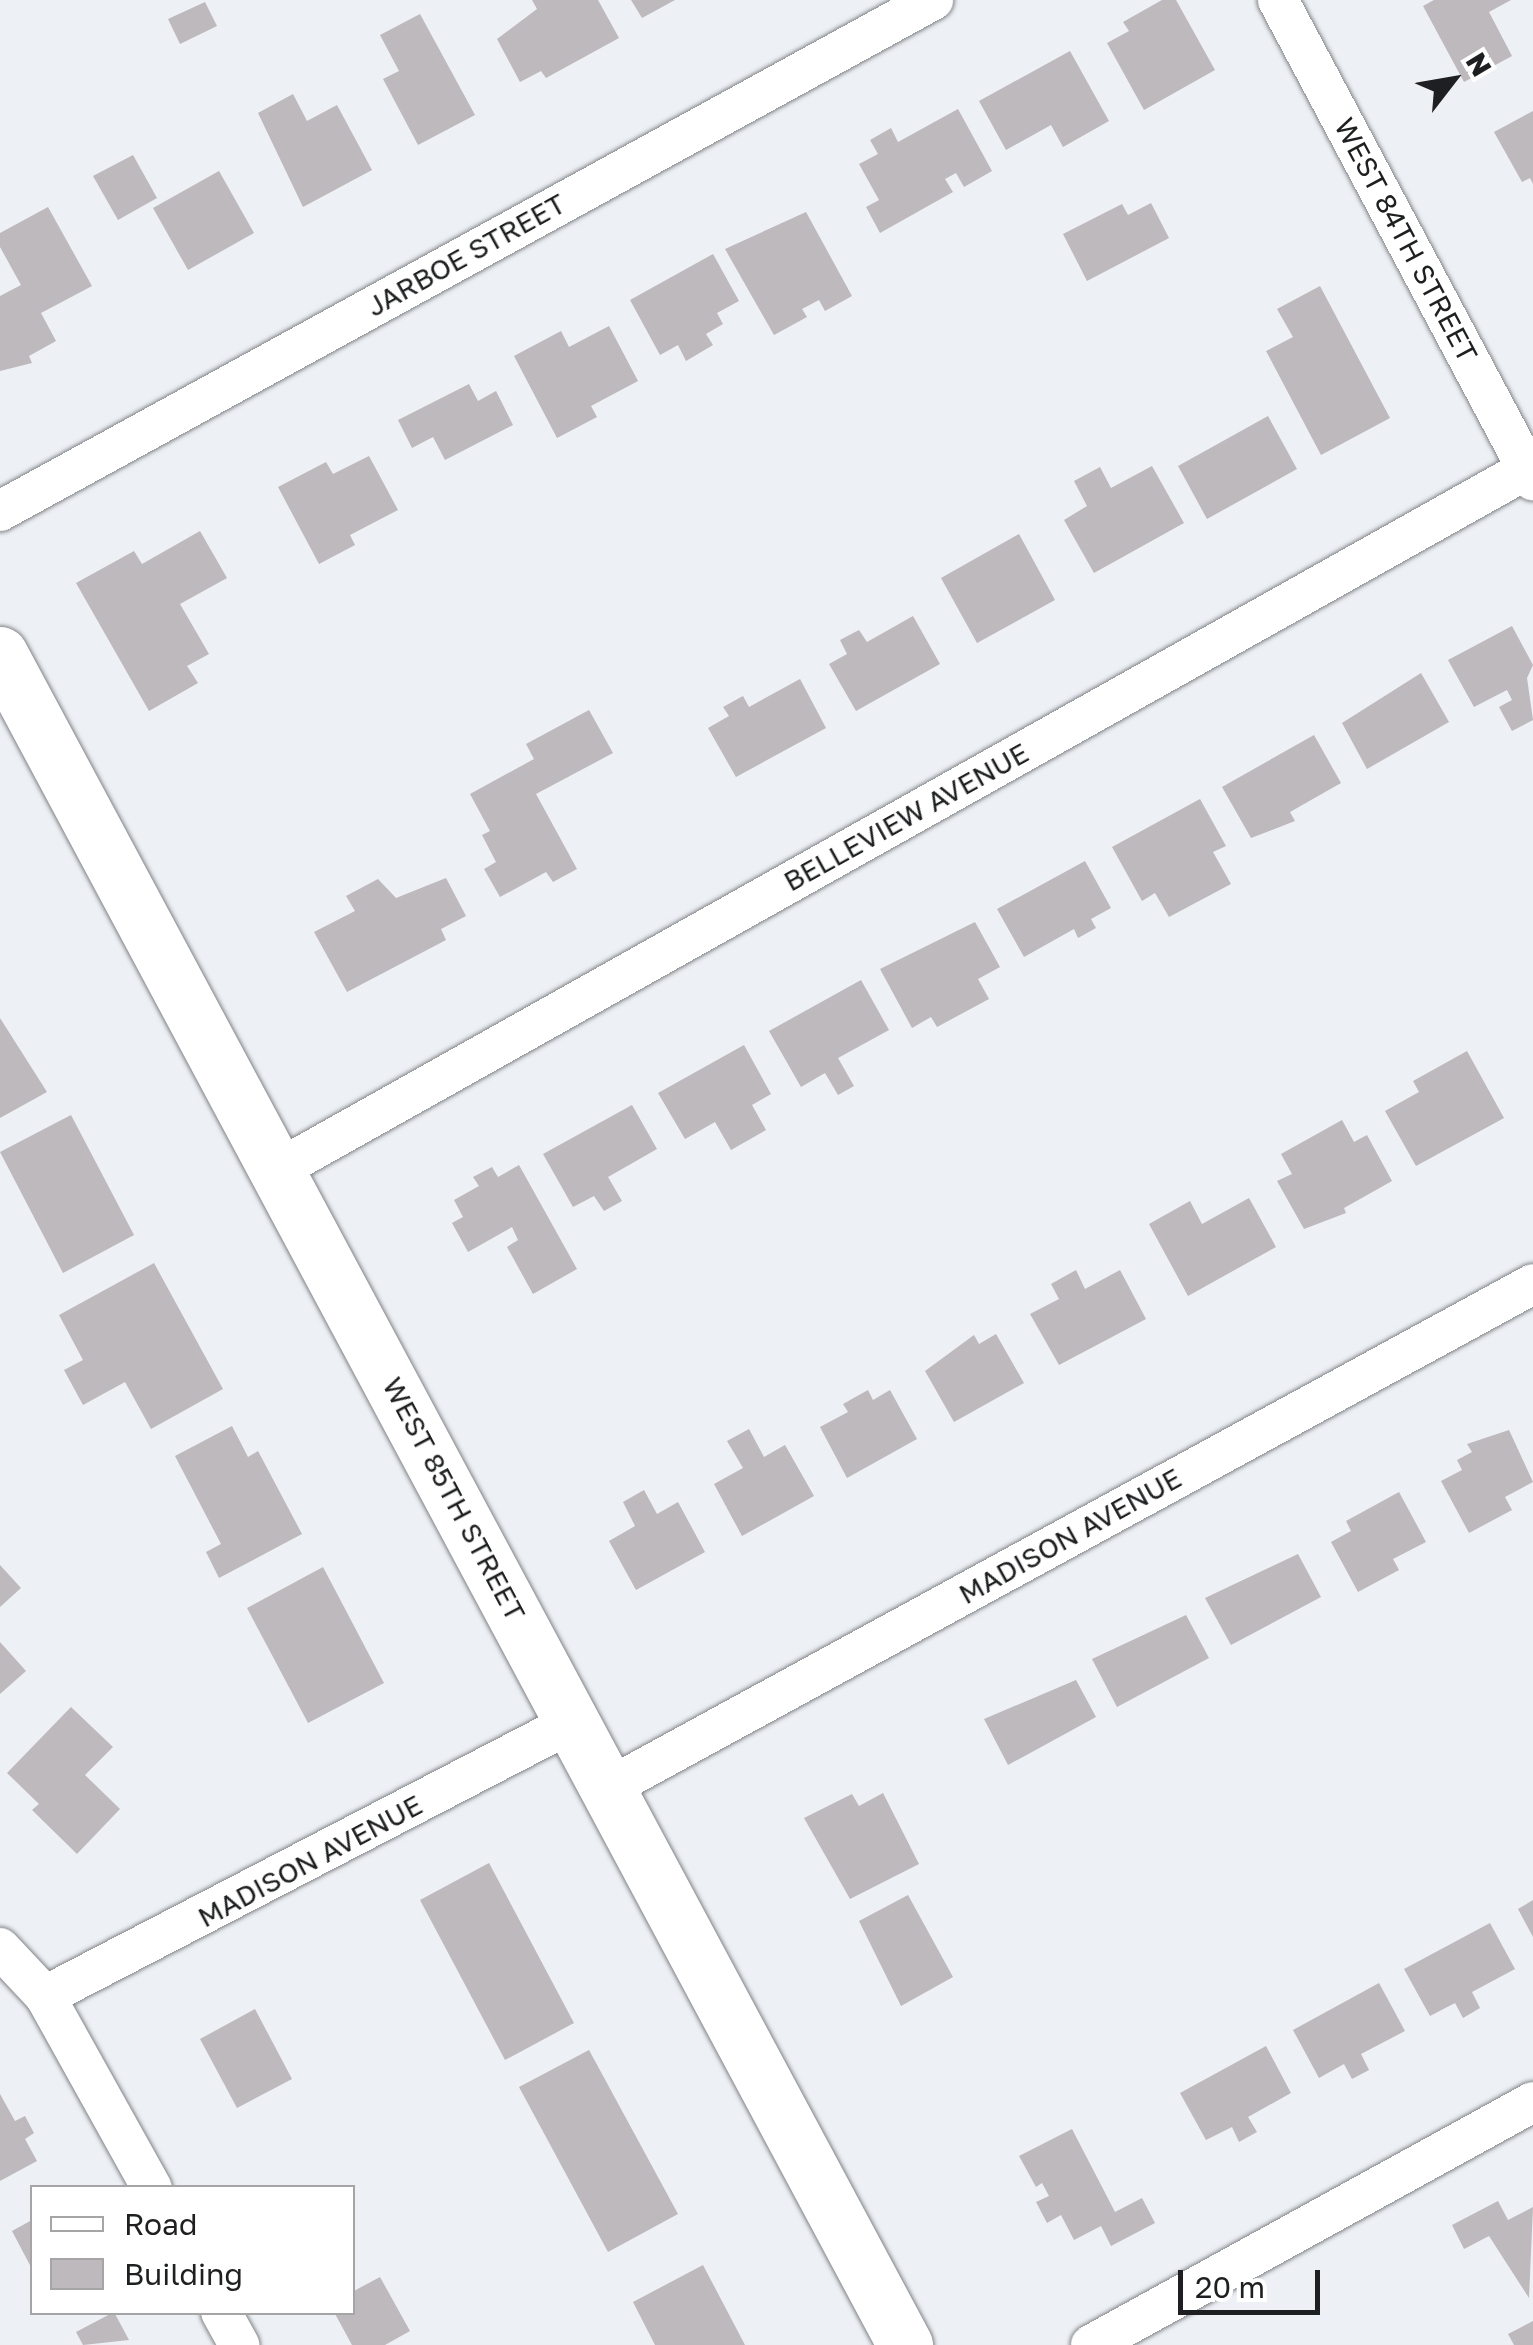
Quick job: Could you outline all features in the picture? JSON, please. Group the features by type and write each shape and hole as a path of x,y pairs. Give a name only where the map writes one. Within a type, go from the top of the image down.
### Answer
{"main road":[{"name":"WEST 85TH STREET","path":"0,654 280,1169 905,2345"}],"street":[{"name":"JARBOE STREET","path":"0,511 932,0"},
{"name":"WEST 84TH STREET","path":"1278,0 1531,471"},
{"name":"BELLEVIEW AVENUE","path":"280,1169 1531,471"},
{"name":"MADISON AVENUE","path":"608,1788 1533,1284"},
{"name":"MADISON AVENUE","path":"45,1996 573,1722"},
{"path":"0,1948 45,1996 150,2185"},
{"path":"1091,2345 1533,2102"},
{"path":"223,2315 239,2345"}],"building":[{"path":"532,0 598,0 619,38 546,78 541,71 520,82 497,39 537,9"},
{"path":"631,0 675,0 642,18"},
{"path":"1162,0 1176,0 1215,70 1144,110 1107,43 1129,31 1123,22"},
{"path":"1434,0 1511,0 1489,12 1512,56 1464,82 1423,6"},
{"path":"205,2 217,26 180,44 168,19"},
{"path":"420,14 475,115 418,145 383,79 399,71 380,35"},
{"path":"1070,51 1109,121 1063,147 1051,125 1006,150 979,101"},
{"path":"293,94 307,121 337,105 372,170 303,207 258,113"},
{"path":"958,109 992,171 964,187 956,173 945,179 953,192 880,233 866,207 879,200 859,164 878,154 870,140 891,128 898,142"},
{"path":"1533,111 1533,184 1530,178 1522,182 1494,132"},
{"path":"133,155 157,198 118,220 93,176"},
{"path":"219,171 254,233 188,270 153,208"},
{"path":"1151,203 1169,238 1087,281 1063,234 1122,204 1128,215"},
{"path":"48,207 92,286 41,313 56,341 29,356 32,363 0,371 0,296 21,285 0,247 0,233"},
{"path":"806,212 852,296 825,311 819,300 802,309 807,317 774,335 725,249"},
{"path":"713,254 739,301 717,313 723,324 706,334 713,345 686,361 678,345 660,355 630,300"},
{"path":"1320,286 1390,418 1321,455 1266,351 1293,337 1277,309"},
{"path":"609,326 638,381 591,406 597,417 557,438 514,356 561,331 569,347"},
{"path":"469,384 478,401 496,391 513,425 445,460 433,437 412,448 398,420"},
{"path":"1268,416 1297,469 1207,519 1178,466"},
{"path":"369,456 398,510 350,535 355,545 319,564 278,487 326,462 333,474"},
{"path":"1152,466 1184,523 1094,573 1064,520 1087,506 1074,481 1100,467 1111,488"},
{"path":"200,531 227,578 180,604 209,654 187,666 198,683 149,711 76,583 134,551 142,564"},
{"path":"1019,534 1055,600 977,643 941,578"},
{"path":"913,616 940,664 856,711 829,664 847,654 840,640 859,630 867,642"},
{"path":"1512,626 1533,665 1527,678 1533,720 1512,731 1499,707 1512,700 1507,690 1474,707 1448,660"},
{"path":"1421,673 1449,722 1367,769 1342,723"},
{"path":"800,679 826,728 736,777 708,728 729,716 723,707 743,696 749,707"},
{"path":"589,710 613,753 536,794 577,869 553,882 546,872 500,897 484,869 496,862 482,835 490,831 470,794 534,759 526,744"},
{"path":"1314,735 1341,783 1290,812 1295,821 1251,838 1222,787"},
{"path":"1200,799 1226,846 1213,852 1231,884 1169,917 1155,893 1142,901 1112,847"},
{"path":"1085,861 1111,908 1091,919 1096,928 1078,938 1074,929 1024,957 997,909"},
{"path":"446,878 466,916 441,929 446,940 347,992 314,932 355,911 346,896 378,879 396,898"},
{"path":"975,922 1000,967 978,979 989,999 937,1027 931,1017 912,1028 880,969"},
{"path":"861,980 889,1030 838,1058 854,1086 838,1095 825,1073 801,1087 769,1031"},
{"path":"0,1018 47,1092 0,1118"},
{"path":"744,1045 771,1094 752,1105 766,1130 731,1150 715,1122 685,1139 658,1093"},
{"path":"1467,1051 1504,1118 1416,1166 1385,1111 1419,1092 1413,1081"},
{"path":"632,1105 657,1149 608,1177 622,1201 604,1211 594,1196 573,1207 543,1154"},
{"path":"71,1115 134,1235 63,1273 0,1152"},
{"path":"1342,1120 1354,1142 1367,1135 1392,1181 1344,1208 1346,1213 1304,1229 1277,1181 1292,1174 1281,1154"},
{"path":"519,1165 577,1269 533,1294 507,1247 518,1240 512,1227 468,1252 452,1223 463,1217 454,1200 479,1186 473,1177 492,1167 498,1177"},
{"path":"1249,1198 1276,1247 1188,1296 1149,1224 1190,1201 1202,1224"},
{"path":"154,1263 223,1389 151,1429 125,1382 83,1405 64,1370 83,1360 59,1315"},
{"path":"1076,1270 1085,1289 1120,1270 1146,1319 1059,1365 1030,1314 1059,1299 1051,1284"},
{"path":"996,1334 1024,1383 954,1422 925,1371 974,1335 979,1344"},
{"path":"868,1390 873,1400 890,1390 917,1439 847,1478 820,1427 848,1412 843,1404"},
{"path":"232,1426 248,1457 258,1451 302,1534 219,1578 206,1552 221,1544 175,1456"},
{"path":"749,1429 764,1457 785,1445 814,1496 742,1536 714,1484 743,1468 727,1441"},
{"path":"1509,1430 1533,1482 1505,1497 1512,1510 1469,1533 1441,1481 1462,1470 1457,1460 1472,1452 1467,1444"},
{"path":"644,1490 657,1514 678,1502 705,1552 636,1590 609,1541 635,1526 623,1502"},
{"path":"1399,1492 1426,1542 1393,1559 1399,1570 1358,1592 1331,1542 1351,1531 1346,1521"},
{"path":"1298,1554 1321,1597 1231,1645 1205,1598"},
{"path":"0,1565 21,1588 0,1607"},
{"path":"323,1567 384,1683 308,1723 247,1608"},
{"path":"1186,1615 1209,1658 1117,1707 1092,1659"},
{"path":"0,1642 26,1671 0,1694"},
{"path":"1076,1680 1096,1717 1008,1765 984,1719"},
{"path":"71,1707 113,1747 85,1775 120,1809 77,1854 32,1810 39,1804 7,1773"},
{"path":"883,1793 919,1864 850,1899 804,1818 852,1794 859,1806"},
{"path":"489,1863 574,2023 505,2060 420,1900"},
{"path":"908,1895 953,1977 901,2006 859,1921"},
{"path":"1533,1900 1533,1937 1518,1909"},
{"path":"1490,1923 1515,1969 1472,1992 1480,2008 1463,2018 1455,2003 1430,2016 1404,1969"},
{"path":"1379,1983 1405,2031 1361,2054 1369,2070 1352,2079 1344,2064 1319,2078 1293,2030"},
{"path":"255,2009 292,2079 237,2108 200,2039"},
{"path":"1266,2046 1291,2093 1248,2117 1257,2132 1239,2142 1232,2127 1206,2140 1180,2093"},
{"path":"589,2050 678,2214 608,2252 519,2087"},
{"path":"0,2094 15,2121 25,2116 34,2133 25,2139 37,2161 0,2181"},
{"path":"1072,2129 1115,2212 1142,2198 1155,2223 1111,2246 1101,2226 1074,2240 1061,2215 1047,2223 1036,2202 1049,2196 1042,2183 1036,2187 1019,2156"},
{"path":"1498,2201 1508,2220 1533,2207 1529,2298 1489,2236 1464,2249 1452,2225"},
{"path":"30,2221 30,2265 12,2231"},
{"path":"703,2265 745,2345 655,2345 633,2302"},
{"path":"380,2277 410,2331 385,2345 352,2345 336,2315 355,2315 355,2290"},
{"path":"116,2315 129,2340 83,2345 76,2332"},
{"path":"1533,2321 1533,2345 1514,2345 1508,2334"}]}
